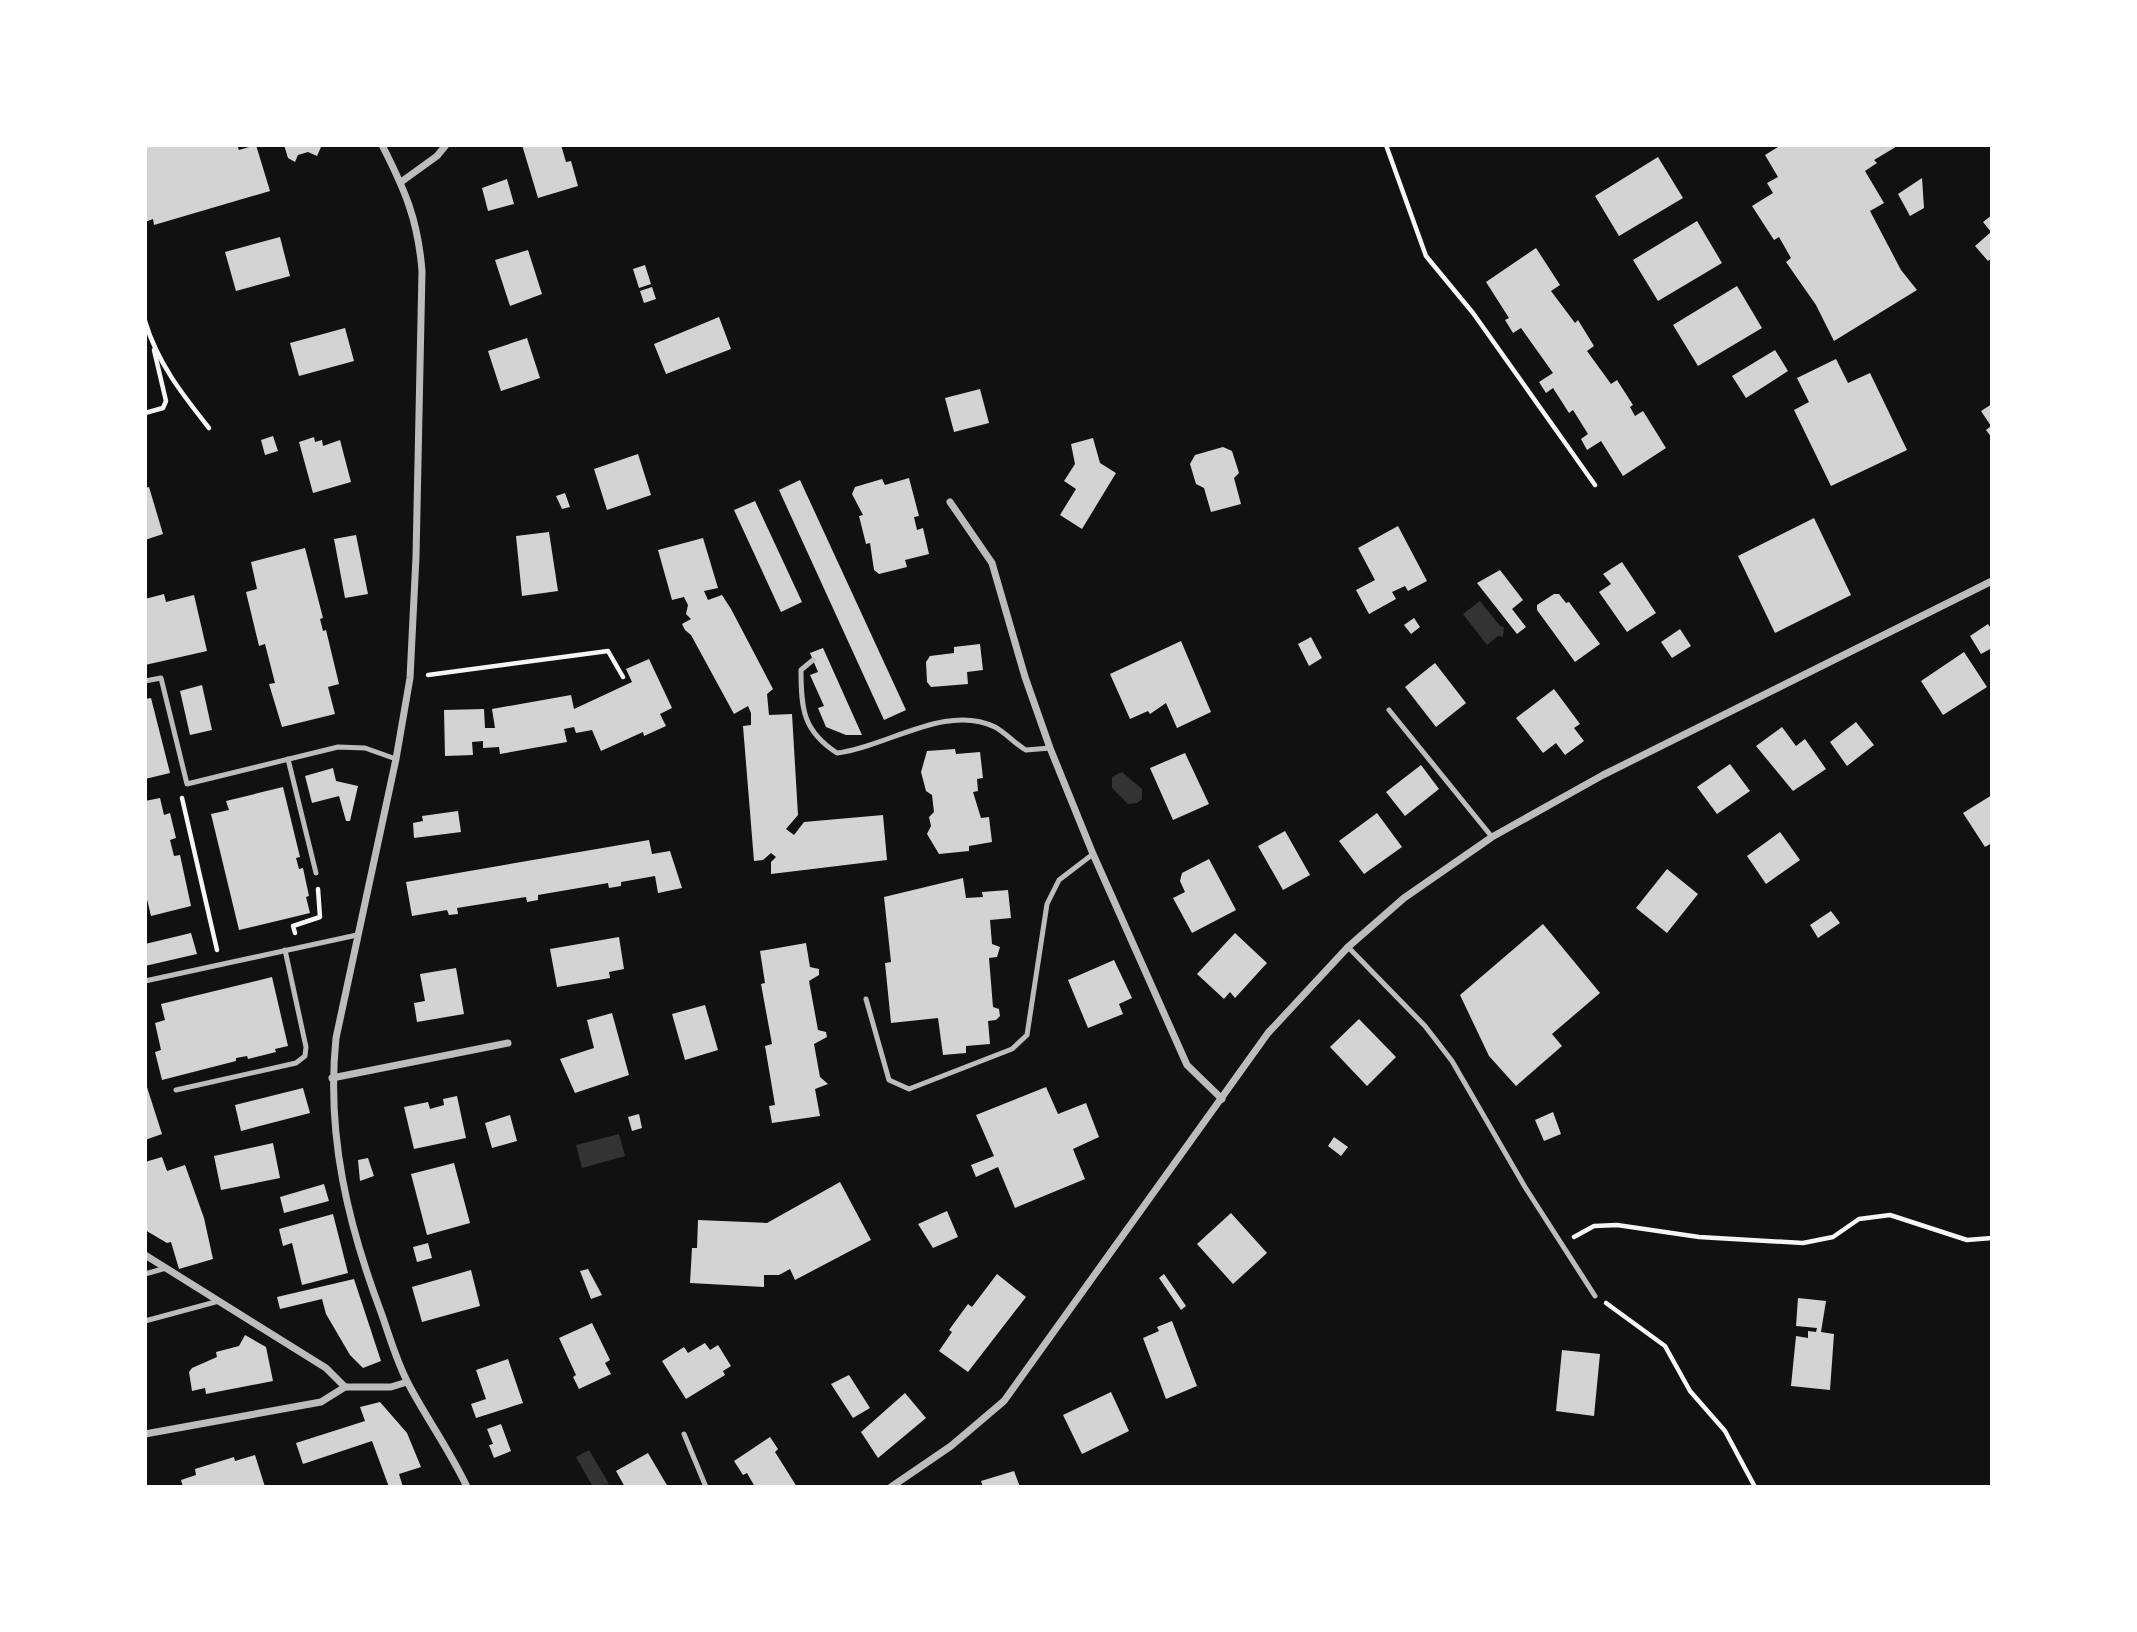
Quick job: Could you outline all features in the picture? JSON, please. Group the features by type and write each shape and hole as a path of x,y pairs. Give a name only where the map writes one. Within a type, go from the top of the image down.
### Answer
{"street":[{"path":"382,145 401,182 419,232 422,271 410,678 396,759 336,1038 332,1078 338,1157 358,1250 407,1382 467,1487"},
{"path":"401,182 446,145"},
{"path":"950,502 992,563 1025,677 1050,748 1093,854 1186,1065 1222,1098"},
{"path":"892,1487 951,1446 1004,1401 1268,1033 1348,947 1404,898 1492,837 1603,775 1992,581"},
{"path":"332,1078 508,1043"},
{"path":"145,1255 326,1368 345,1387"},
{"path":"145,1434 321,1402 345,1387 391,1387 407,1382"}],"lane":[{"path":"813,660 801,670 806,724 821,743 837,753 863,750 934,723 970,719 996,727 1026,750 1050,748"},
{"path":"145,681 161,678 187,784 338,747 365,748 396,759"},
{"path":"1388,710 1492,837"},
{"path":"288,759 316,873"},
{"path":"866,999 889,1080 909,1090 1012,1049 1027,1035 1048,904 1059,880 1093,854"},
{"path":"145,981 357,935"},
{"path":"1348,947 1425,1026 1452,1061 1595,1296"},
{"path":"176,1090 296,1063 305,1056 306,1047 285,950"},
{"path":"145,1274 166,1268"},
{"path":"145,1321 219,1301"},
{"path":"684,1434 706,1487"}],"path":[{"path":"1386,145 1426,256 1473,313 1595,485"},
{"path":"145,321 166,401 163,408 145,413"},
{"path":"153,349 162,357 180,394 209,428"},
{"path":"410,678 608,651 622,677"},
{"path":"187,784 182,799 220,964"},
{"path":"299,947 293,926 320,917 316,873"},
{"path":"1561,1244 1594,1226 1617,1225 1699,1237 1804,1242 1833,1237 1859,1219 1890,1215 1967,1240 1992,1238"},
{"path":"1595,1296 1665,1346 1690,1391 1725,1432 1755,1487"}],"shaded area":[{"path":"1480,601 1500,626 1504,627 1503,637 1498,636 1487,645 1463,614"},
{"path":"1122,772 1142,789 1142,799 1137,803 1128,804 1112,788 1112,777"},
{"path":"619,1134 625,1156 582,1168 576,1145"},
{"path":"589,1450 609,1484 593,1487 576,1457"}],"building":[{"path":"145,145 237,145 239,150 256,145 270,191 154,225 153,219 145,222"},
{"path":"284,145 321,147 317,156 308,152 298,155 295,162 288,158"},
{"path":"522,145 561,145 566,162 571,161 578,186 538,198"},
{"path":"1781,145 1899,145 1874,160 1877,163 1865,171 1884,203 1870,211 1901,270 1917,290 1834,341 1816,305 1786,262 1791,258 1779,237 1774,240 1752,206 1773,193 1767,183 1778,177 1765,155"},
{"path":"1658,157 1683,198 1619,236 1595,196"},
{"path":"1922,178 1924,208 1910,216 1898,194"},
{"path":"507,179 514,204 488,211 482,188"},
{"path":"1992,215 1992,258 1988,261 1975,246 1991,232 1983,222"},
{"path":"1697,221 1722,263 1658,301 1633,260"},
{"path":"280,237 290,276 236,291 225,252"},
{"path":"1536,248 1560,285 1551,291 1575,323 1578,320 1594,346 1587,351 1611,384 1617,380 1633,405 1630,407 1635,416 1643,411 1666,448 1623,476 1601,441 1587,450 1581,439 1588,434 1573,410 1569,413 1553,388 1546,393 1539,382 1553,373 1521,328 1513,333 1505,320 1509,318 1486,282"},
{"path":"528,250 542,294 510,306 495,260"},
{"path":"645,265 651,284 639,288 633,269"},
{"path":"1737,286 1762,328 1698,366 1673,325"},
{"path":"652,287 656,299 644,303 640,291"},
{"path":"719,317 731,349 666,374 654,344"},
{"path":"345,328 354,361 299,376 290,343"},
{"path":"527,338 540,378 501,391 488,351"},
{"path":"1775,350 1788,371 1746,398 1732,376"},
{"path":"1836,359 1848,383 1870,373 1907,450 1831,486 1794,410 1809,402 1797,378"},
{"path":"980,389 989,423 954,432 945,398"},
{"path":"1992,404 1992,438 1986,430 1991,426 1981,411"},
{"path":"273,436 278,451 265,455 261,440"},
{"path":"314,437 315,442 322,440 323,446 340,440 351,482 313,493 299,442"},
{"path":"1093,438 1100,463 1116,473 1082,529 1060,515 1076,489 1064,481 1075,464 1071,444"},
{"path":"1223,447 1232,451 1239,473 1234,478 1241,504 1211,512 1204,488 1196,484 1190,464 1195,455"},
{"path":"638,454 651,495 607,510 594,469"},
{"path":"909,478 919,516 914,517 917,530 923,528 929,554 905,560 907,567 879,574 874,570 870,543 866,544 859,516 863,515 852,494 855,487 882,479 885,485"},
{"path":"800,480 906,710 884,720 779,490"},
{"path":"149,487 163,534 145,540 145,488"},
{"path":"565,493 570,507 562,509 556,496"},
{"path":"755,501 802,602 781,612 734,510"},
{"path":"1814,518 1851,595 1775,633 1738,556"},
{"path":"1398,526 1427,581 1408,591 1405,586 1392,592 1396,599 1369,614 1356,590 1375,580 1358,548"},
{"path":"549,532 558,591 522,596 516,536"},
{"path":"356,535 368,594 345,598 334,539"},
{"path":"703,538 718,588 704,591 708,600 722,595 731,609 773,689 767,694 769,715 792,714 798,815 786,829 794,835 804,822 883,815 887,860 771,874 771,862 776,857 771,853 763,860 754,861 743,726 751,725 751,713 748,706 734,714 691,635 685,630 682,624 691,619 686,614 688,605 684,597 672,600 658,550"},
{"path":"305,548 323,618 320,619 323,631 326,630 339,684 328,687 335,714 282,727 269,684 275,683 265,644 259,646 246,592 257,589 251,562"},
{"path":"1622,562 1656,613 1627,632 1599,592 1611,584 1603,574"},
{"path":"1500,570 1523,600 1512,609 1526,627 1517,634 1477,583"},
{"path":"164,594 166,602 194,595 207,651 145,665 145,599"},
{"path":"1554,594 1559,594 1566,603 1569,602 1600,644 1575,662 1537,610 1537,605"},
{"path":"1414,618 1420,627 1411,634 1404,625"},
{"path":"1988,624 1992,630 1992,648 1981,654 1970,636"},
{"path":"1680,629 1691,646 1672,658 1661,642"},
{"path":"1311,637 1322,658 1309,666 1298,644"},
{"path":"1181,641 1211,712 1177,728 1166,703 1150,714 1148,711 1130,719 1110,674"},
{"path":"980,644 983,670 967,672 968,684 931,687 927,682 926,662 930,656 954,653 954,647"},
{"path":"823,648 862,735 846,735 826,727 818,708 824,706 810,675 818,672 810,653"},
{"path":"1964,652 1987,687 1943,715 1921,681"},
{"path":"649,659 672,708 660,714 666,726 644,736 643,732 601,751 592,730 576,733 574,727 564,729 567,742 500,754 499,747 483,748 483,741 472,742 473,755 445,756 444,710 484,709 485,728 495,728 492,709 571,695 574,709 632,682 626,669"},
{"path":"1435,663 1466,703 1436,727 1405,687"},
{"path":"202,685 212,730 190,735 180,691"},
{"path":"1554,689 1580,724 1574,728 1584,741 1565,755 1556,743 1543,753 1516,718"},
{"path":"151,698 170,773 145,779 145,699"},
{"path":"1856,722 1874,745 1847,766 1830,742"},
{"path":"1782,727 1796,746 1805,739 1826,769 1793,791 1756,746"},
{"path":"955,749 956,754 980,752 983,778 977,779 978,791 973,792 981,818 989,817 992,842 969,846 969,851 939,854 927,834 931,826 929,817 934,812 932,795 926,791 921,772 927,751"},
{"path":"1185,753 1209,804 1173,820 1150,768"},
{"path":"1730,764 1750,791 1717,814 1697,787"},
{"path":"1421,765 1439,789 1405,816 1386,792"},
{"path":"333,768 336,781 358,786 350,821 346,821 339,796 312,803 305,776"},
{"path":"283,787 300,857 296,858 299,869 303,868 309,896 306,897 310,913 239,930 211,814 229,810 226,801"},
{"path":"1992,795 1992,843 1985,847 1963,813"},
{"path":"160,798 164,815 170,813 176,838 170,840 174,856 180,855 191,906 151,916 145,891 145,801"},
{"path":"458,811 461,832 414,838 413,823 423,821 422,816"},
{"path":"1377,813 1402,847 1364,874 1339,841"},
{"path":"1285,831 1310,875 1283,890 1258,846"},
{"path":"1780,832 1800,860 1766,884 1747,856"},
{"path":"649,840 652,854 670,851 682,888 658,893 655,876 621,882 621,886 609,888 608,883 538,895 538,900 527,902 526,897 457,908 458,914 449,915 447,910 412,916 406,882"},
{"path":"1209,859 1236,910 1192,933 1173,898 1185,892 1180,881 1182,873"},
{"path":"1667,869 1698,894 1667,933 1636,908"},
{"path":"963,878 966,898 983,897 982,892 1008,890 1011,918 990,920 992,944 1000,947 997,957 989,958 993,1007 999,1009 1000,1016 996,1020 988,1021 990,1044 966,1046 966,1053 943,1055 938,1018 891,1023 885,963 891,962 884,897"},
{"path":"1831,911 1840,923 1818,938 1810,925"},
{"path":"1543,924 1600,993 1552,1034 1562,1046 1516,1086 1489,1056 1460,995"},
{"path":"191,933 197,954 145,966 145,944"},
{"path":"1235,933 1267,963 1235,998 1230,992 1224,999 1197,974"},
{"path":"619,937 624,969 609,972 610,978 557,987 550,949"},
{"path":"806,943 810,967 819,969 819,975 809,981 818,1030 826,1032 827,1037 814,1044 820,1077 828,1084 815,1089 820,1116 772,1123 769,1106 775,1105 765,1046 772,1044 761,984 765,983 760,951"},
{"path":"1114,960 1132,998 1119,1004 1123,1014 1088,1028 1068,980"},
{"path":"456,968 464,1014 417,1022 414,1003 425,1001 420,974"},
{"path":"272,977 288,1046 275,1049 276,1052 248,1059 247,1056 236,1058 236,1061 162,1080 155,1052 161,1050 155,1023 165,1020 161,1004"},
{"path":"705,1005 718,1050 685,1060 672,1014"},
{"path":"612,1013 629,1075 575,1093 560,1059 594,1048 587,1020"},
{"path":"1359,1019 1396,1057 1367,1086 1330,1047"},
{"path":"145,1081 162,1134 145,1140"},
{"path":"1046,1087 1058,1114 1086,1103 1099,1137 1073,1149 1085,1179 1015,1208 998,1167 976,1177 971,1165 994,1156 976,1115"},
{"path":"303,1088 310,1113 241,1131 235,1105"},
{"path":"457,1096 466,1138 414,1149 404,1107 428,1102 430,1109 444,1105 443,1099"},
{"path":"1553,1112 1561,1134 1544,1141 1535,1120"},
{"path":"639,1114 642,1128 632,1131 628,1117"},
{"path":"510,1115 517,1141 492,1148 485,1123"},
{"path":"1334,1137 1348,1147 1341,1156 1328,1146"},
{"path":"273,1143 280,1178 221,1190 214,1156"},
{"path":"162,1157 167,1171 185,1165 204,1218 213,1259 179,1269 171,1242 167,1243 145,1230 145,1162"},
{"path":"368,1158 374,1176 360,1181 358,1160"},
{"path":"454,1163 470,1223 427,1235 411,1174"},
{"path":"840,1182 871,1240 795,1280 790,1269 779,1275 764,1275 764,1287 690,1283 692,1248 697,1248 698,1220 767,1223"},
{"path":"324,1184 329,1201 284,1213 280,1197"},
{"path":"947,1211 958,1237 933,1248 918,1224"},
{"path":"1231,1213 1267,1253 1233,1284 1197,1244"},
{"path":"333,1214 348,1273 302,1285 292,1243 283,1246 279,1229"},
{"path":"428,1243 432,1258 417,1262 413,1247"},
{"path":"588,1269 602,1295 591,1299 580,1271"},
{"path":"471,1270 480,1306 422,1322 412,1287"},
{"path":"997,1274 1026,1297 968,1372 939,1351 952,1332 949,1330 968,1304 972,1307"},
{"path":"1164,1274 1186,1306 1181,1310 1159,1278"},
{"path":"354,1279 381,1361 363,1368 350,1355 326,1314 322,1299 280,1309 277,1297"},
{"path":"1798,1298 1826,1301 1821,1332 1834,1334 1830,1390 1791,1386 1796,1336 1808,1338 1808,1331 1816,1332 1817,1328 1796,1326"},
{"path":"1172,1321 1197,1386 1166,1399 1143,1338 1159,1331 1157,1327"},
{"path":"592,1323 610,1360 605,1363 611,1374 579,1389 573,1377 576,1375 559,1338"},
{"path":"245,1335 266,1347 273,1381 206,1394 205,1388 192,1391 189,1372 192,1368 217,1357 216,1352 239,1346"},
{"path":"705,1343 710,1350 718,1345 731,1366 723,1371 725,1375 686,1399 662,1361 684,1347 688,1353"},
{"path":"1562,1350 1600,1354 1594,1416 1556,1411"},
{"path":"508,1359 523,1403 476,1418 471,1404 486,1399 476,1370"},
{"path":"849,1375 870,1408 853,1418 831,1384"},
{"path":"1111,1392 1129,1431 1082,1454 1063,1415"},
{"path":"905,1393 926,1418 878,1458 861,1432"},
{"path":"380,1402 407,1433 421,1467 399,1474 403,1487 389,1487 372,1441 303,1464 296,1443 365,1421 360,1407"},
{"path":"501,1424 511,1451 494,1458 489,1445 493,1444 487,1429"},
{"path":"770,1437 778,1449 775,1452 797,1487 755,1487 747,1473 743,1475 734,1461"},
{"path":"648,1453 668,1487 625,1487 616,1471"},
{"path":"255,1455 265,1487 183,1487 181,1480 196,1475 195,1469 234,1457 235,1461"},
{"path":"1014,1471 1020,1487 983,1487 981,1481"}]}
